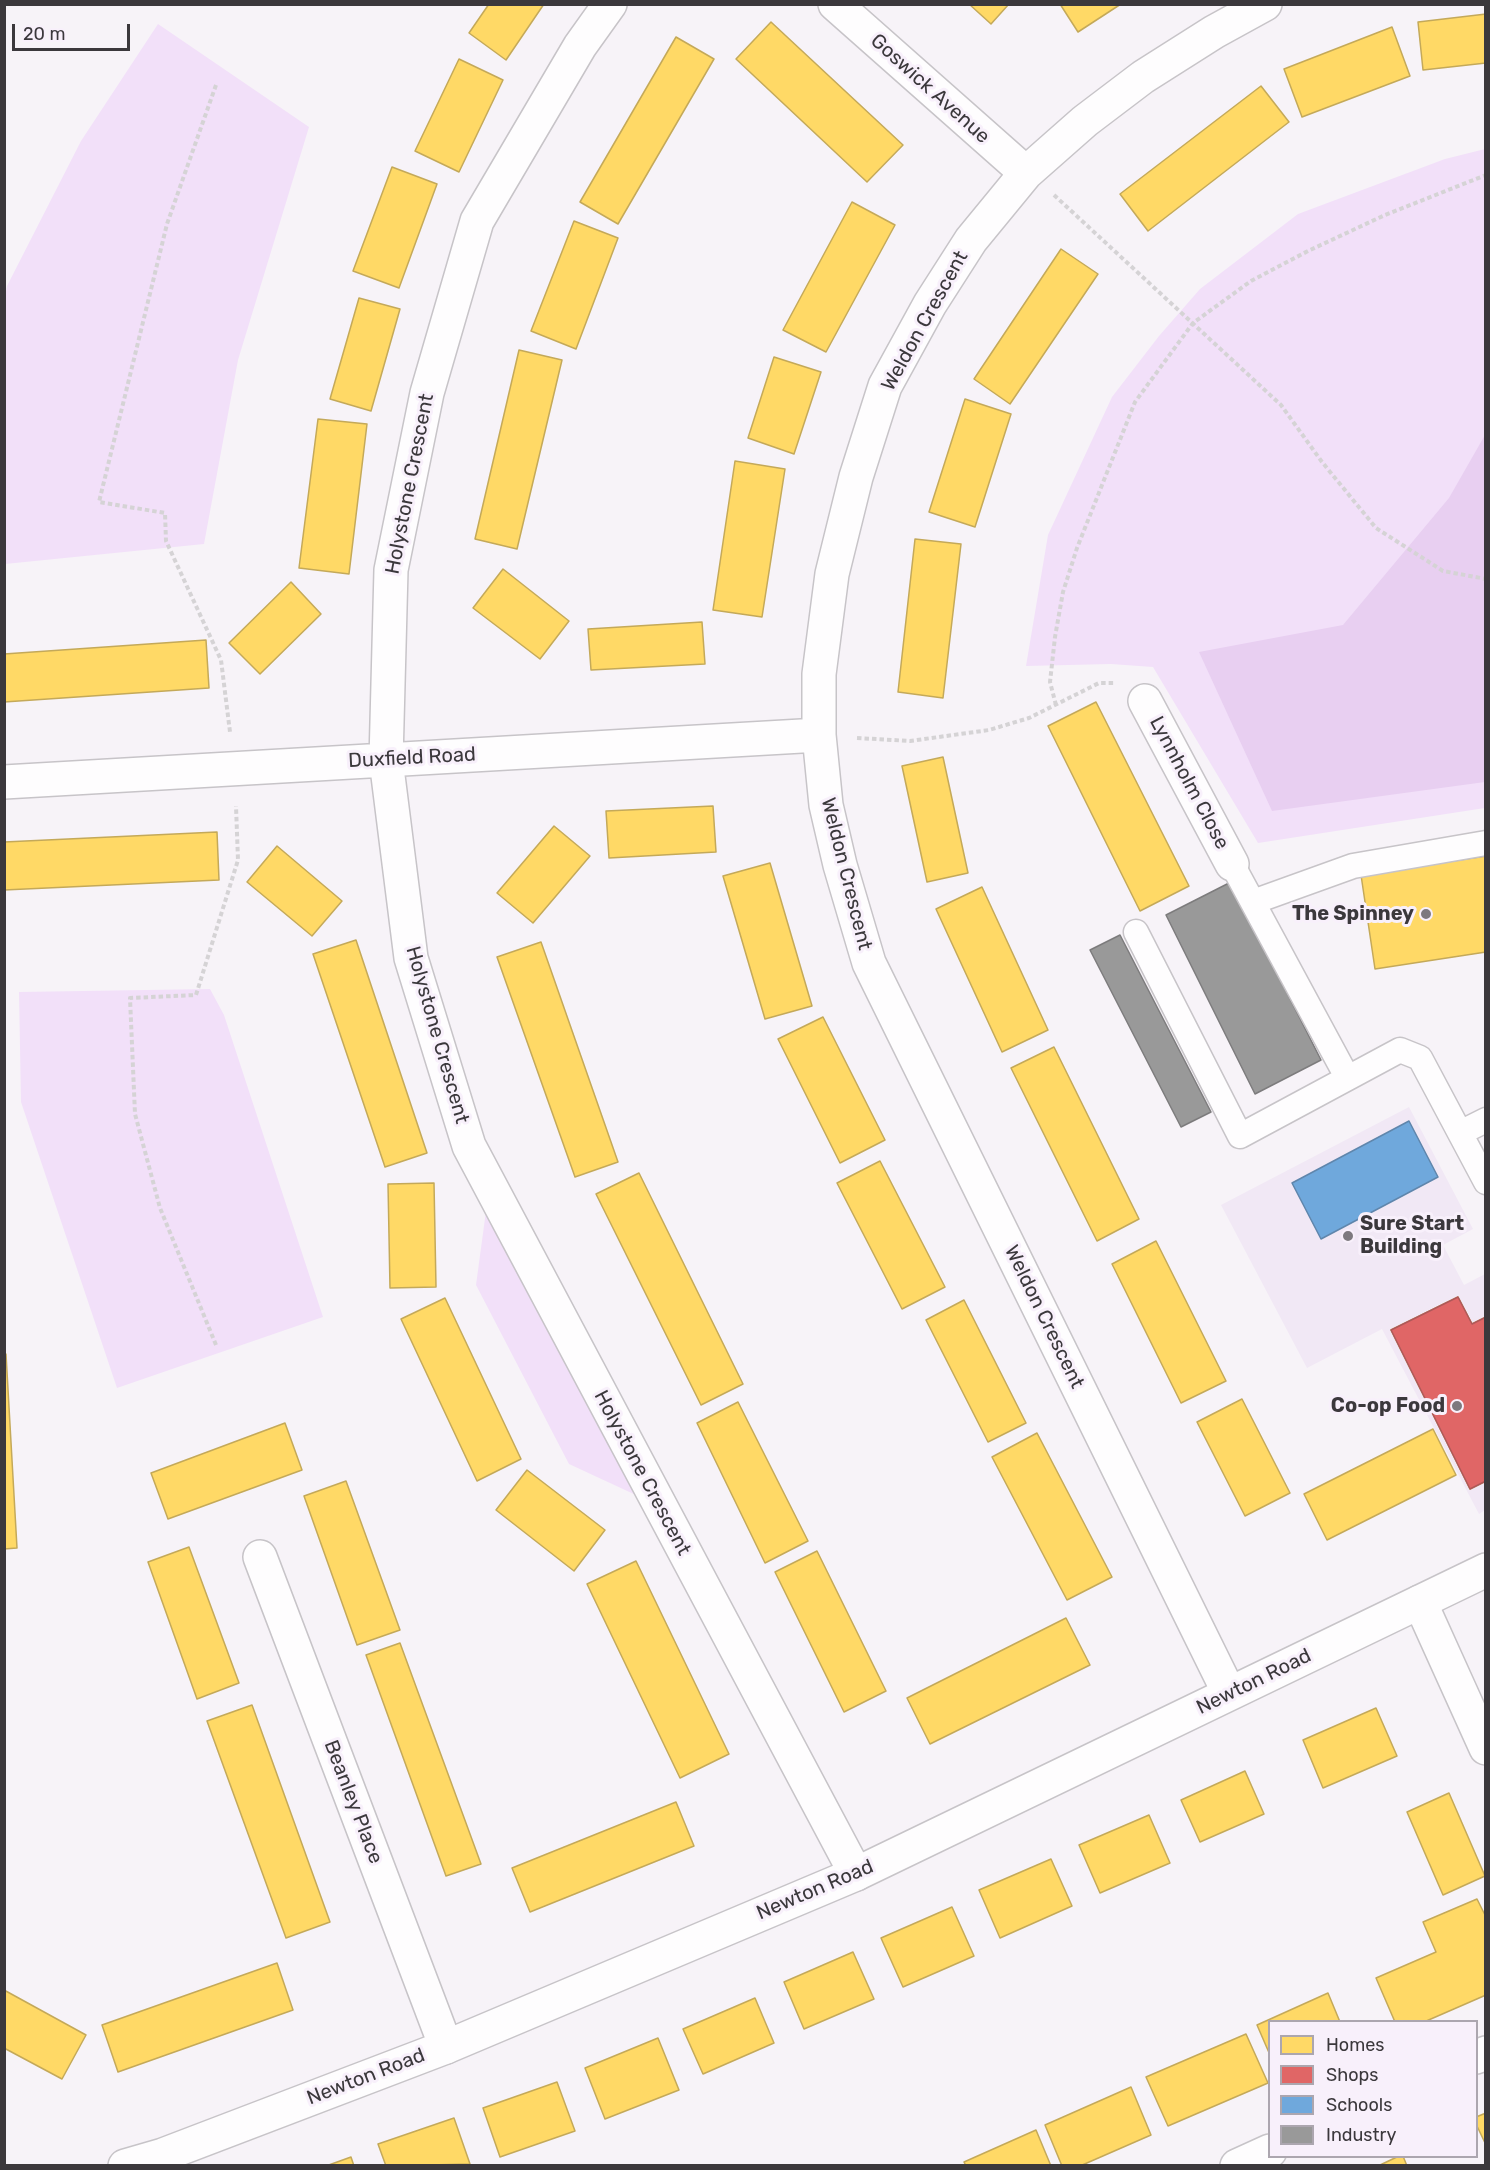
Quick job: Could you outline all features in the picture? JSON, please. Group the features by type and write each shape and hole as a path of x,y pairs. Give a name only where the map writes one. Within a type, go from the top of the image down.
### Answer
{"street":[{"name":"Holystone Crescent","path":"610,4 580,45 477,221 427,393 391,570 386,760 411,958 469,1146 856,1874"},
{"name":"Goswick Avenue","path":"835,4 1026,173"},
{"name":"Weldon Crescent","path":"1229,1693 869,963 840,865 826,805 819,735 819,674 832,574 856,477 885,386 930,304 971,240 1026,173 1085,121 1143,77 1214,32 1265,4"},
{"name":"Lynnholm Close","path":"1145,701 1232,864"},
{"name":"Duxfield Road","path":"4,782 819,735"},
{"name":"Beanley Place","path":"260,1557 446,2047"},
{"name":"Newton Road","path":"125,2166 163,2155 446,2047 856,1874 1485,1570"},
{"path":"1420,1602 1485,1748"},
{"path":"1237,2166 1268,2151"}],"lane":[{"path":"1253,902 1353,866 1485,843"},
{"path":"1232,864 1347,1077"},
{"path":"1136,932 1240,1136 1400,1050 1420,1058 1485,1182"},
{"path":"1460,1133 1485,1120"}],"path":[{"path":"216,85 167,224 99,502 165,513 166,541 221,660 234,769 238,860 196,995 130,999 135,1114 160,1208 216,1345"},
{"path":"1026,173 1055,196 1281,405 1322,462 1376,528 1443,571 1485,579"},
{"path":"1056,705 1050,682 1055,637 1063,592 1077,548 1135,402 1193,323 1251,281 1308,251 1384,215 1485,175"},
{"path":"819,735 910,741 989,730 1029,718 1099,683 1119,683 1145,701"}],"shaded area":[{"path":"158,24 309,127 238,360 204,544 5,564 4,303 7,286 81,141"},
{"path":"1485,149 1485,808 1258,843 1153,667 1111,664 1026,666 1048,535 1112,397 1159,336 1200,289 1298,214 1445,159"},
{"path":"1485,435 1485,782 1272,811 1199,652 1343,625 1449,498"},
{"path":"210,989 224,1015 323,1317 117,1388 21,1102 19,992"},
{"name":"Sure Start Building","path":"1409,1107 1473,1229 1443,1245 1464,1285 1485,1274 1485,1510 1479,1514 1382,1329 1307,1368 1221,1205"},
{"path":"486,1211 638,1496 569,1464 476,1285"}],"building: Homes":[{"path":"489,4 544,4 506,60 469,33"},
{"path":"969,4 1009,4 991,24"},
{"path":"1060,4 1121,4 1078,32"},
{"path":"1486,14 1486,63 1423,70 1418,22"},
{"path":"771,22 903,145 867,182 736,59"},
{"path":"1392,27 1410,76 1302,117 1284,69"},
{"path":"676,37 714,59 618,224 580,202"},
{"path":"459,59 503,80 459,172 415,151"},
{"path":"1261,86 1289,122 1148,231 1120,194"},
{"path":"392,167 437,184 399,288 353,271"},
{"path":"852,202 895,225 826,352 783,330"},
{"path":"574,221 618,238 576,349 531,331"},
{"path":"1061,249 1098,274 1010,404 974,379"},
{"path":"359,298 400,309 371,411 330,399"},
{"path":"519,350 562,360 517,549 475,539"},
{"path":"774,357 821,372 794,454 748,438"},
{"path":"965,399 1011,414 975,527 929,512"},
{"path":"318,419 367,424 349,574 299,568"},
{"path":"735,461 785,469 762,617 713,610"},
{"path":"915,539 961,544 943,698 898,692"},
{"path":"503,569 569,621 540,659 473,608"},
{"path":"291,582 321,614 260,674 229,643"},
{"path":"702,622 705,664 591,670 588,629"},
{"path":"206,640 209,688 4,702 4,654"},
{"path":"1096,702 1189,886 1140,911 1048,726"},
{"path":"943,757 968,873 927,882 902,766"},
{"path":"713,806 716,852 609,858 606,811"},
{"path":"554,826 590,856 533,923 497,893"},
{"path":"217,832 219,880 4,890 4,842"},
{"path":"277,846 342,901 312,936 247,882"},
{"name":"The Spinney","path":"1486,856 1486,952 1375,969 1361,875"},
{"path":"770,863 812,1006 765,1019 723,876"},
{"path":"982,887 1048,1030 1002,1052 936,909"},
{"path":"356,940 427,1153 385,1167 313,954"},
{"path":"541,942 618,1162 575,1177 497,957"},
{"path":"823,1017 885,1140 840,1163 778,1039"},
{"path":"1054,1047 1139,1219 1097,1241 1011,1068"},
{"path":"880,1161 945,1287 902,1309 837,1183"},
{"path":"639,1173 743,1384 701,1405 596,1194"},
{"path":"434,1183 436,1287 390,1288 388,1184"},
{"path":"1156,1241 1226,1381 1181,1403 1112,1264"},
{"name":"Co-op Food","path":"1458,1297 1472,1324 1486,1317 1486,1481 1470,1489 1391,1330"},
{"path":"445,1298 521,1459 477,1481 401,1319"},
{"path":"964,1300 1026,1423 988,1442 926,1320"},
{"path":"6,1354 17,1548 4,1549 4,1355"},
{"path":"1242,1399 1290,1493 1245,1516 1197,1422"},
{"path":"738,1402 808,1541 765,1563 697,1423"},
{"path":"285,1423 302,1470 168,1519 151,1473"},
{"path":"1433,1429 1456,1475 1327,1540 1304,1494"},
{"path":"1037,1433 1112,1577 1067,1600 992,1457"},
{"path":"527,1470 605,1530 574,1571 496,1510"},
{"path":"346,1481 400,1630 357,1645 304,1496"},
{"path":"189,1547 239,1683 197,1699 148,1562"},
{"path":"817,1551 886,1691 844,1712 775,1572"},
{"path":"636,1561 729,1754 680,1778 587,1584"},
{"path":"1066,1618 1090,1665 930,1744 907,1698"},
{"path":"400,1643 481,1864 446,1876 366,1655"},
{"path":"252,1705 330,1922 286,1938 207,1721"},
{"path":"1376,1708 1397,1756 1323,1788 1303,1740"},
{"path":"1245,1771 1264,1814 1200,1842 1181,1800"},
{"path":"1449,1793 1485,1876 1443,1895 1407,1812"},
{"path":"676,1802 694,1846 530,1912 512,1868"},
{"path":"1149,1815 1170,1863 1100,1893 1079,1845"},
{"path":"1051,1859 1072,1906 1000,1938 979,1890"},
{"path":"1477,1899 1486,1917 1486,1995 1429,2020 1394,2020 1376,1978 1436,1952 1423,1922"},
{"path":"952,1907 974,1956 903,1987 881,1938"},
{"path":"853,1952 874,1999 804,2029 784,1982"},
{"path":"277,1963 293,2010 118,2072 102,2025"},
{"path":"4,1990 86,2035 62,2079 4,2048"},
{"path":"1328,1993 1339,2020 1268,2020"},
{"path":"755,1998 774,2043 703,2074 683,2029"},
{"path":"1268,2020 1268,2050 1257,2025"},
{"path":"1246,2034 1268,2083 1168,2126 1146,2077"},
{"path":"658,2038 679,2090 605,2119 585,2068"},
{"path":"557,2082 575,2131 500,2157 483,2108"},
{"path":"1131,2087 1151,2135 1080,2166 1062,2166 1045,2125"},
{"path":"1486,2113 1486,2145 1478,2128 1478,2116"},
{"path":"454,2118 470,2164 386,2166 378,2144"},
{"path":"1036,2130 1051,2166 966,2166 964,2162"},
{"path":"351,2157 354,2166 326,2166"},
{"path":"1395,2158 1404,2158 1407,2166 1378,2166"}],"building: Shops":[{"name":"Co-op Food","path":"1458,1297 1472,1324 1486,1317 1486,1481 1470,1489 1391,1330"}],"building: Schools":[{"path":"1409,1121 1438,1177 1321,1239 1292,1183"}],"building: Industry":[{"path":"1231,882 1321,1060 1255,1094 1166,915"},
{"path":"1120,935 1211,1112 1181,1127 1090,950"}],"place":[{"name":"The Spinney","path":"1426,914"},
{"name":"Sure Start Building","path":"1348,1236"},
{"name":"Co-op Food","path":"1457,1406"}]}
